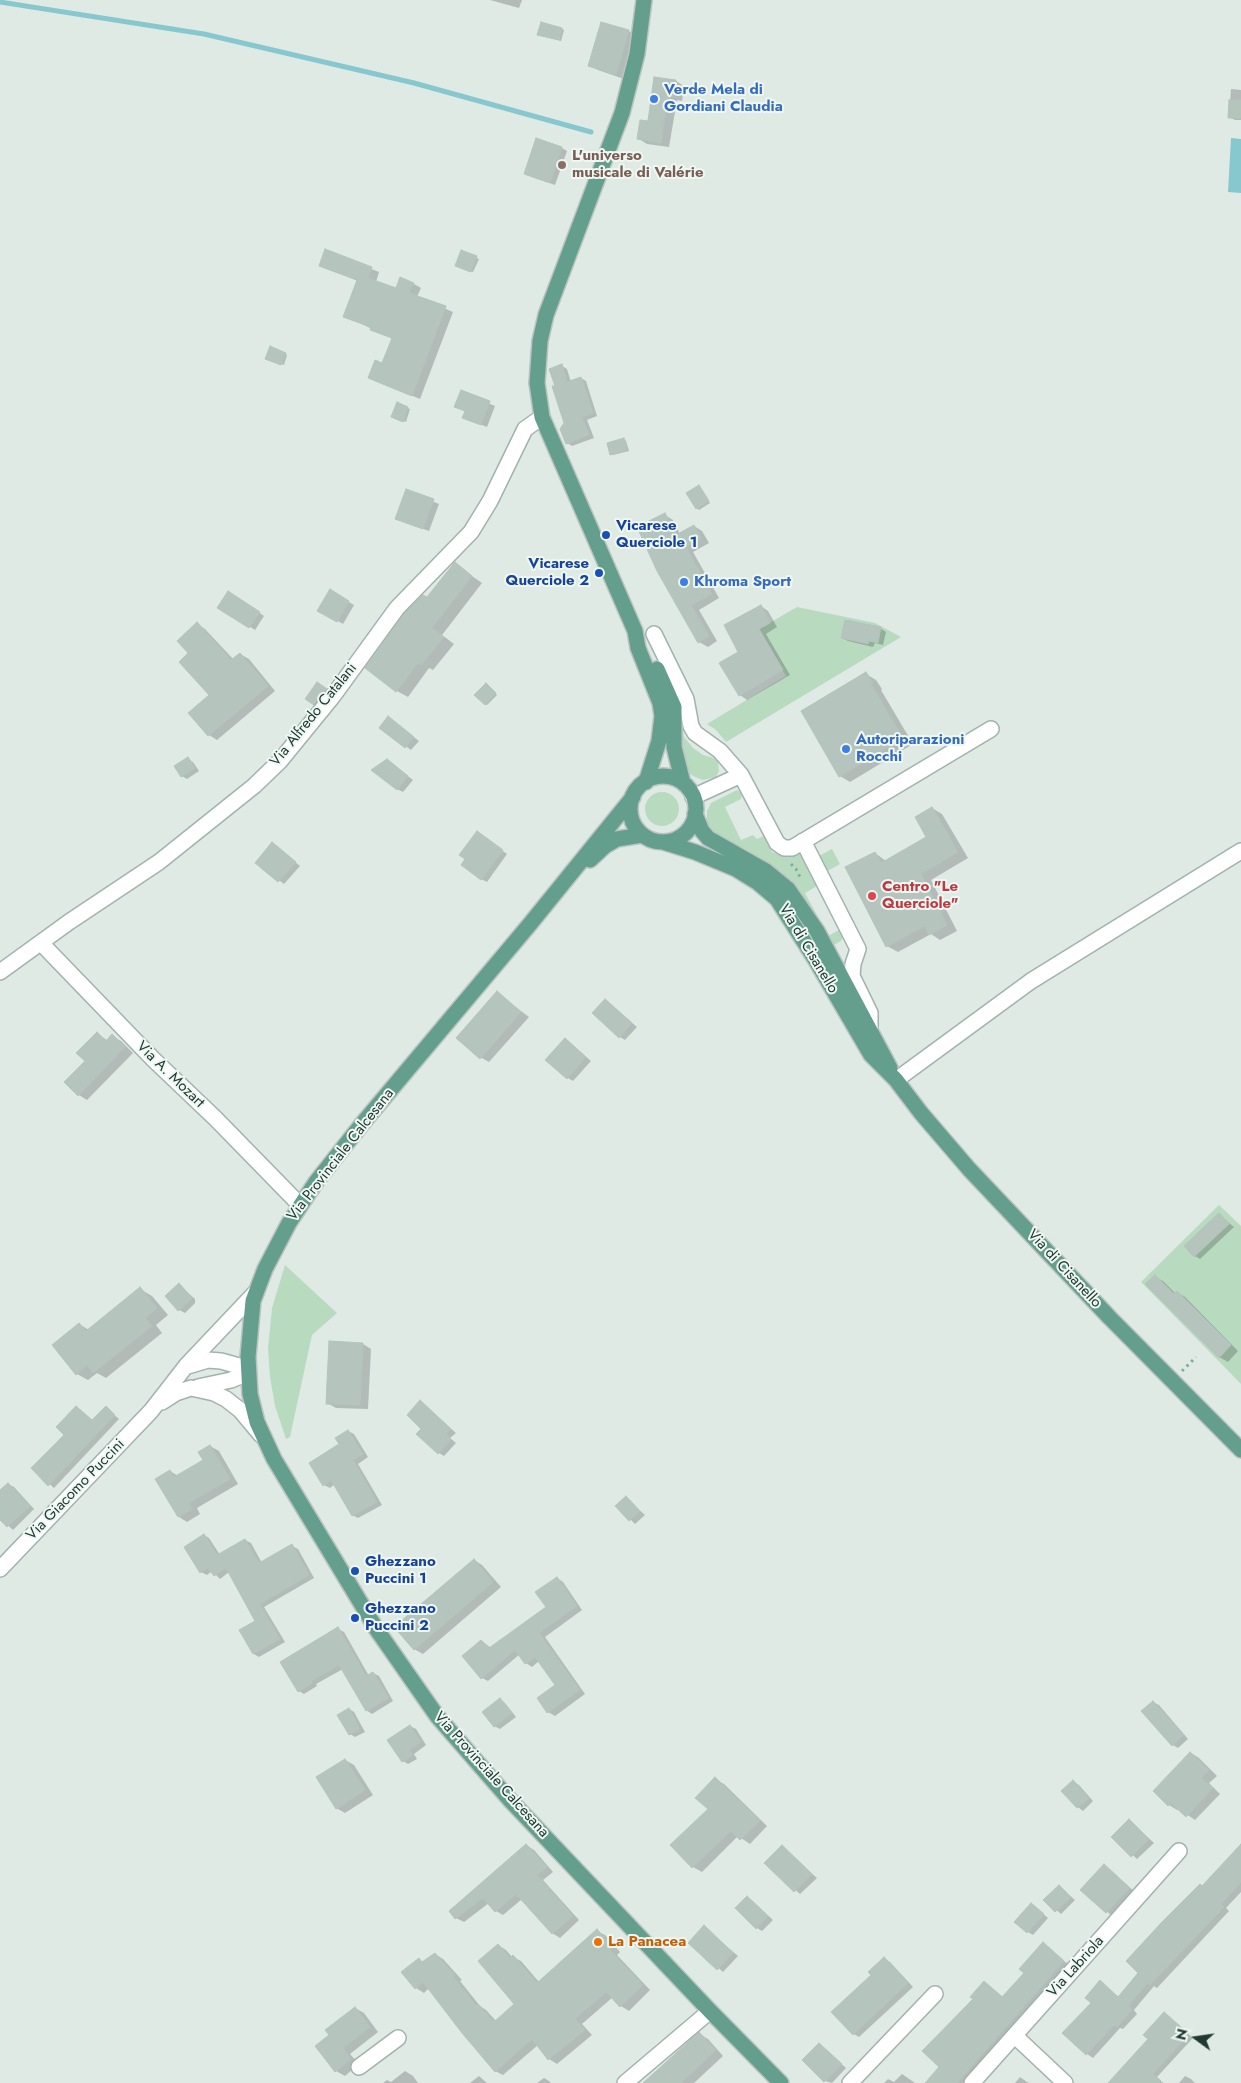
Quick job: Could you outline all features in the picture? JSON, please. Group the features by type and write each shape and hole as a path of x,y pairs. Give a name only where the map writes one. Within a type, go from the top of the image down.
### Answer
{"main road":[{"path":"644,0 637,54 622,113 546,315 537,368 542,418 635,631 647,648 672,701 674,747 683,783 693,798 695,814 689,829 673,841 654,841 642,835 636,829 631,817 633,796 640,786 646,782 664,777 683,783"},
{"path":"635,631 638,648 657,693 662,716 659,741 646,782"},
{"name":"Via Provinciale Calcesana","path":"633,796 584,855 571,874 362,1124 300,1205 272,1253 256,1292 248,1338 248,1373 253,1408 262,1437 279,1468 377,1630 438,1716 481,1768 710,2011 781,2083"},
{"name":"Via di Cisanello","path":"695,814 708,838 766,870 788,889 817,931 896,1080"},
{"name":"Via Provinciale Calcesana","path":"571,874 612,841 642,835"},
{"name":"Via di Cisanello","path":"663,842 724,864 764,887 784,908 871,1055 896,1080 921,1113 969,1169 1110,1318 1241,1450"},
{"path":"815,959 824,964 833,961"}],"street":[{"name":"Via Alfredo Catalani","path":"0,972 69,922 142,875 254,786 280,761 333,696 397,608 471,532 490,501 525,429 542,418"},
{"path":"654,634 686,698 691,726 695,734 720,751 741,775 778,845 784,848 790,849 804,841 991,728"},
{"path":"693,798 741,775"},
{"path":"804,841 858,949 853,964 852,976 870,1013 870,1029"},
{"path":"896,1080 1030,981 1241,851"},
{"name":"Via A. Mozart","path":"41,943 153,1059 216,1119 300,1205"},
{"path":"833,961 858,949"},
{"name":"Via Giacomo Puccini","path":"0,1569 151,1411 186,1366 256,1292"},
{"path":"186,1366 208,1360 222,1361 238,1366 248,1373"},
{"name":"Via Giacomo Puccini","path":"151,1411 176,1393 232,1380 248,1373"},
{"path":"191,1388 214,1393 226,1399 246,1416 262,1437"},
{"name":"Via Labriola","path":"972,2083 1179,1851"},
{"path":"850,2083 935,1994"},
{"path":"626,2083 710,2011"},
{"path":"1015,2036 1065,2083"},
{"path":"359,2067 398,2038"}],"green space":[{"path":"797,607 875,623 901,637 726,742 716,730 707,724 786,676 759,629"},
{"path":"680,727 683,727 684,737 693,748 703,755 714,758 718,762 719,771 716,777 703,780 689,773 683,758"},
{"path":"737,790 742,793 741,799 725,807 741,840 753,835 757,839 764,836 772,852 792,857 800,852 806,863 832,849 840,864 815,878 817,886 805,893 828,936 839,930 843,937 841,941 830,947 796,886 780,871 745,849 719,836 707,825 707,811 711,803"},
{"path":"662,792 669,793 674,797 678,802 678,816 674,821 669,825 662,826 655,825 650,821 646,816 645,809 646,802 650,797 655,793"},
{"path":"1219,1205 1241,1226 1241,1384 1141,1282"},
{"path":"285,1265 337,1313 312,1335 290,1437 286,1439 275,1406 268,1348 272,1308"}],"water":[{"path":"1231,138 1241,139 1241,193 1228,192"}],"building":[{"path":"541,22 562,28 559,40 537,35"},
{"path":"601,22 629,30 616,75 588,66"},
{"path":"654,77 676,80 673,97 668,96 661,143 637,139 640,120 648,121"},
{"path":"1229,100 1241,100 1241,118 1228,118"},
{"path":"536,138 562,147 550,183 524,174"},
{"path":"325,249 372,267 368,278 396,288 400,277 414,283 409,293 446,306 412,396 368,378 375,360 382,363 392,338 370,330 371,327 343,317 357,280 319,266"},
{"path":"461,250 477,256 471,272 455,266"},
{"path":"270,346 286,353 281,365 265,359"},
{"path":"562,364 567,382 581,377 593,413 582,417 589,435 566,444 560,429 564,423 552,386 555,386 549,369"},
{"path":"461,390 490,401 481,425 462,418 465,411 454,407"},
{"path":"397,402 408,407 403,422 391,417"},
{"path":"624,438 627,450 610,455 607,443"},
{"path":"699,485 709,501 696,509 686,493"},
{"path":"406,489 434,499 423,529 395,519"},
{"path":"665,513 676,535 694,525 701,538 686,547 712,594 691,605 709,636 698,643 657,571 637,527"},
{"path":"455,562 472,576 432,628 444,637 421,665 418,663 396,692 365,668 404,614 423,595 427,597"},
{"path":"330,589 349,601 337,622 317,611"},
{"path":"228,591 260,612 249,628 217,608"},
{"path":"761,605 770,623 759,629 783,670 739,696 719,663 738,652 724,625"},
{"path":"845,620 881,627 878,643 869,641 868,644 841,638"},
{"path":"197,622 231,660 240,653 268,686 208,736 188,713 209,695 179,662 188,653 177,641"},
{"path":"866,672 873,683 871,684 903,738 839,777 801,711"},
{"path":"317,682 327,689 314,705 305,699"},
{"path":"486,683 496,693 485,705 474,695"},
{"path":"388,716 414,737 405,748 379,728"},
{"path":"188,757 195,768 181,777 174,766"},
{"path":"387,759 408,776 397,790 371,770"},
{"path":"932,807 958,852 921,874 947,925 929,935 925,926 886,947 845,867 875,852 881,863 926,837 915,817"},
{"path":"477,831 503,850 481,880 461,865 465,859 459,855"},
{"path":"272,842 296,862 278,882 255,863"},
{"path":"497,991 521,1012 480,1059 456,1038"},
{"path":"605,999 632,1023 619,1038 592,1013"},
{"path":"97,1032 106,1041 112,1034 125,1047 78,1096 64,1082 85,1061 76,1053"},
{"path":"565,1038 586,1057 567,1079 545,1060"},
{"path":"1219,1213 1229,1224 1194,1257 1184,1246"},
{"path":"1155,1275 1174,1294 1177,1291 1231,1345 1219,1358 1145,1284"},
{"path":"179,1283 192,1298 178,1311 165,1296"},
{"path":"140,1287 157,1308 145,1318 152,1326 93,1373 87,1365 76,1375 52,1345 79,1323 86,1331"},
{"path":"329,1341 363,1343 360,1405 326,1404"},
{"path":"420,1400 451,1429 446,1434 451,1439 438,1454 416,1434 421,1429 407,1415"},
{"path":"76,1406 92,1420 106,1406 115,1415 48,1486 31,1468 64,1435 56,1427"},
{"path":"348,1430 363,1454 353,1460 377,1502 352,1516 331,1480 323,1486 309,1463 339,1444 335,1438"},
{"path":"210,1445 230,1479 189,1503 192,1509 178,1517 155,1479 170,1470 174,1477 203,1460 198,1452"},
{"path":"8,1483 30,1506 7,1527 0,1520 0,1490"},
{"path":"626,1496 640,1511 629,1521 615,1506"},
{"path":"204,1534 217,1555 245,1539 259,1563 292,1544 309,1575 260,1604 280,1639 253,1654 239,1630 255,1621 226,1568 214,1576 208,1568 200,1573 184,1547"},
{"path":"474,1559 493,1582 414,1650 394,1627"},
{"path":"557,1577 577,1606 539,1633 580,1690 547,1713 537,1698 555,1685 535,1657 525,1664 515,1650 481,1679 462,1656 481,1640 489,1648 546,1607 535,1592"},
{"path":"338,1627 366,1676 373,1672 389,1698 366,1711 339,1665 311,1681 312,1683 298,1692 280,1662"},
{"path":"500,1698 512,1713 494,1727 482,1712"},
{"path":"1153,1701 1184,1735 1172,1746 1141,1711"},
{"path":"349,1708 360,1729 349,1735 337,1715"},
{"path":"410,1725 421,1742 409,1750 413,1755 402,1762 387,1740"},
{"path":"1190,1752 1209,1770 1201,1778 1213,1788 1186,1817 1171,1803 1168,1806 1153,1791"},
{"path":"345,1759 365,1790 336,1809 316,1777"},
{"path":"715,1777 760,1821 740,1840 731,1831 692,1868 670,1845 708,1809 695,1798"},
{"path":"1073,1780 1089,1798 1077,1808 1061,1791"},
{"path":"1129,1819 1149,1839 1131,1857 1111,1837"},
{"path":"526,1844 547,1867 537,1875 573,1916 552,1934 516,1894 495,1912 483,1898 455,1919 449,1911"},
{"path":"1241,1844 1241,1882 1221,1904 1224,1907 1150,1985 1148,1982 1128,2006 1132,2010 1117,2027 1114,2025 1086,2055 1062,2033 1091,2003 1085,1998 1100,1980 1118,1997 1138,1973 1126,1961 1162,1922 1200,1884 1202,1886"},
{"path":"782,1845 812,1874 794,1892 764,1863"},
{"path":"1104,1864 1130,1888 1106,1913 1080,1890"},
{"path":"1059,1885 1071,1897 1055,1912 1043,1900"},
{"path":"747,1896 768,1916 756,1929 735,1908"},
{"path":"1031,1903 1044,1914 1027,1933 1014,1922"},
{"path":"704,1925 733,1953 717,1970 688,1943"},
{"path":"597,1929 613,1948 610,1950 643,1985 620,2007 606,1992 575,2019 585,2030 548,2060 532,2039 495,2072 423,1982 415,1989 401,1972 419,1958 422,1962 435,1953 455,1975 453,1976 476,2006 478,2004 494,2022 514,2004 478,1961 498,1944 510,1958 513,1955 537,1983"},
{"path":"1043,1942 1064,1961 957,2083 925,2083 939,2067 922,2051 973,1999 970,1997 984,1981 1002,1997 1024,1973 1019,1969"},
{"path":"884,1957 908,1983 853,2035 831,2012 871,1975 868,1972"},
{"path":"355,2007 370,2027 343,2048 351,2059 335,2072 315,2046 329,2035 325,2030"},
{"path":"1164,2012 1189,2034 1153,2074 1163,2083 1108,2083 1148,2039 1143,2035"},
{"path":"699,2032 716,2050 681,2083 643,2083"},
{"path":"819,2043 842,2064 824,2082 802,2060"}],"waterway":[{"path":"0,2 204,34 414,83 591,132"}],"place":[{"name":"Verde Mela di Gordiani Claudia","path":"654,99"},
{"name":"L'universo musicale di Valérie","path":"562,165"},
{"name":"Vicarese Querciole 1","path":"606,535"},
{"name":"Vicarese Querciole 2","path":"599,573"},
{"name":"Khroma Sport","path":"684,582"},
{"name":"Autoriparazioni Rocchi","path":"846,749"},
{"name":"Centro \"Le Querciole\"","path":"872,896"},
{"name":"Ghezzano Puccini 1","path":"355,1571"},
{"name":"Ghezzano Puccini 2","path":"355,1618"},
{"name":"La Panacea","path":"598,1942"}]}
